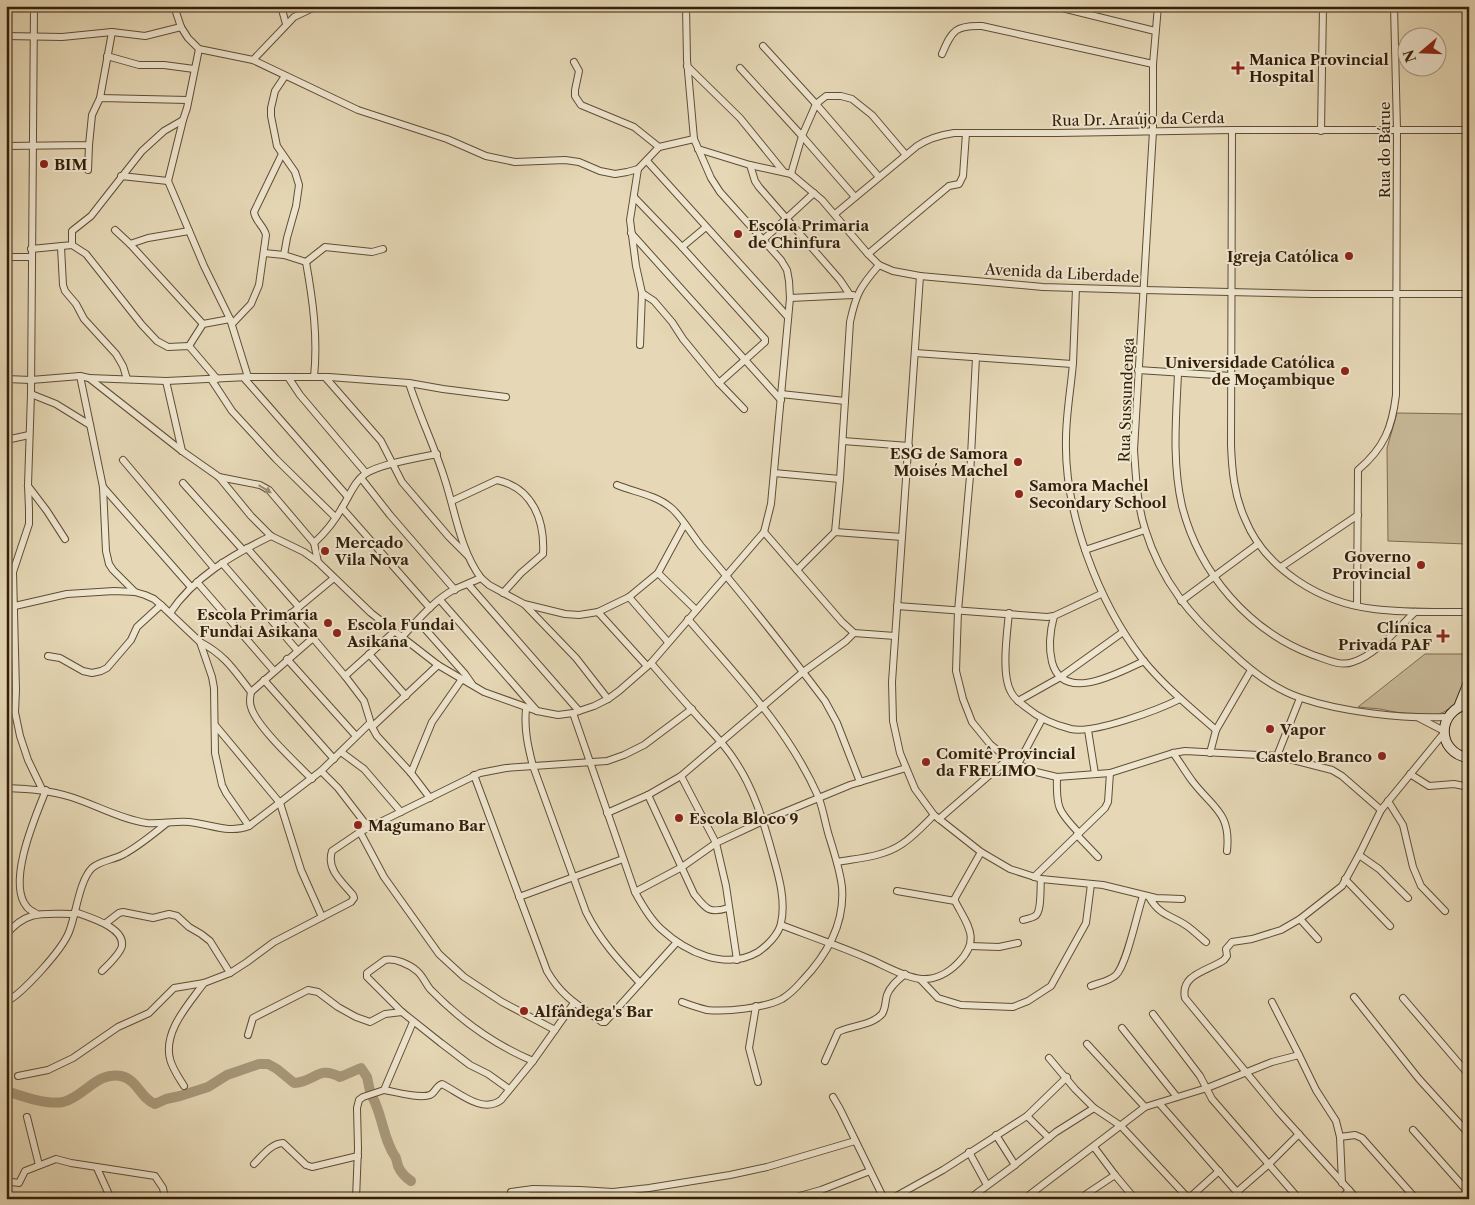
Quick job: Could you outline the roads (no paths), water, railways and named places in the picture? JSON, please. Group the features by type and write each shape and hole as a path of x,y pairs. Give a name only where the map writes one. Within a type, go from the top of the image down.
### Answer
{"street":[{"path":"34,6 29,524 13,572 15,605 15,712 26,752 44,790 26,841 20,889 27,908 36,914"},
{"path":"183,6 175,7 181,27 188,38 199,49 253,60 358,110 447,138 486,156 515,162 546,160 579,162 600,171 615,174 638,169 659,147 694,139"},
{"path":"281,6 286,24"},
{"path":"253,60 294,17 317,6"},
{"path":"89,378 182,451 219,477 251,516 271,536 304,552 318,562 371,613 438,665 462,680 494,697 526,709 558,715 576,712 608,699 649,665 764,532 771,504 790,298 789,281 787,270 781,260 720,192 711,178 694,139 687,66 686,6"},
{"path":"1054,6 1155,31"},
{"name":"Rua Sussundenga","path":"1158,6 1153,64 1153,131 1134,450 1136,483 1145,530 1166,577 1181,602 1211,635 1251,670 1279,688 1300,698 1356,710 1418,718 1447,717"},
{"path":"1321,131 1323,6"},
{"name":"Rua do Bárue","path":"1357,606 1358,470 1372,458 1381,446 1389,430 1396,395 1397,130 1394,6"},
{"path":"942,54 949,37 957,28 966,25 982,26 1153,64"},
{"path":"6,36 62,36 112,32 145,36 181,27"},
{"path":"88,170 92,115 100,98 112,32"},
{"path":"763,46 879,177"},
{"path":"199,49 168,181 231,322 246,377 348,497"},
{"path":"107,56 139,65 164,65 194,69"},
{"path":"574,62 579,71 575,96 582,104 634,128 659,147"},
{"path":"687,66 740,118 783,171"},
{"path":"740,68 855,197"},
{"path":"284,255 286,238 300,185 295,172 277,146 275,138 271,108 275,91 285,76"},
{"path":"791,174 802,136 816,104 826,96 841,96 852,99 872,115 906,155"},
{"path":"100,98 188,100"},
{"path":"72,245 72,231 91,216 121,176 148,146 164,131 182,120"},
{"path":"1232,130 1232,474 1244,520 1258,544 1281,567 1294,578 1318,592 1345,603 1373,609 1415,612 1469,612"},
{"name":"Rua Dr. Araújo da Cerda","path":"835,214 906,155 927,139 937,135 966,133 1058,134 1232,130 1469,130"},
{"path":"868,254 949,186 959,184 962,176 966,133"},
{"path":"6,146 89,146"},
{"name":"Avenida da Liberdade","path":"698,149 791,174 835,214 879,265 893,271 920,276 1043,287 1232,292 1469,294"},
{"path":"203,324 231,322 251,304 254,298 259,285 266,235 265,229 254,216 254,212 282,154"},
{"path":"647,161 788,317"},
{"path":"750,164 755,181 759,187 854,295"},
{"path":"638,169 630,220 636,266 642,293 640,345"},
{"path":"121,176 168,181"},
{"path":"762,240 814,193"},
{"path":"634,197 764,336 765,342 719,383"},
{"path":"682,247 706,227"},
{"path":"115,230 203,324"},
{"path":"130,244 148,238 189,231"},
{"path":"631,233 745,361 781,397 846,401"},
{"path":"31,249 72,245 86,254 142,325 157,341 168,347 189,346"},
{"path":"61,247 65,291 76,304 84,318 116,354 123,366 127,379"},
{"path":"306,262 325,247 372,252 383,250"},
{"path":"264,253 284,255 306,262"},
{"path":"6,257 32,257"},
{"path":"306,262 313,299 315,324 316,351 314,377"},
{"path":"797,570 835,532 846,401 850,322 854,295 879,265"},
{"path":"920,276 892,682 893,721 900,753 906,768 915,789 937,817 981,852 1010,869 1037,878 1091,884 1146,896 1182,899"},
{"path":"1076,288 1066,439 1068,474 1085,550 1101,594 1123,632 1144,661 1180,699 1216,730"},
{"path":"642,293 654,302 672,322 683,340 719,383 744,409"},
{"path":"790,298 854,295"},
{"path":"189,346 203,324"},
{"path":"189,346 214,379 238,418 276,459 335,517"},
{"path":"915,353 1072,364"},
{"path":"976,357 970,476 958,611 956,670 963,699 972,722 990,744 1008,759 1032,771 1057,777 1110,773 1185,751 1277,756 1332,770 1342,776 1381,810"},
{"path":"1138,370 1232,376"},
{"path":"1178,374 1175,453 1177,482 1191,532 1214,578 1228,596 1250,617 1300,650 1341,664 1353,662 1369,654 1415,612"},
{"path":"80,376 103,487 106,551 109,564 135,592"},
{"path":"6,379 31,380 80,376 166,381 246,377 325,377 409,383 443,390 506,397"},
{"path":"288,377 363,475 390,515 455,590"},
{"path":"325,377 381,441 402,482 412,495 468,556"},
{"path":"166,381 182,451"},
{"path":"409,383 436,454 472,567 488,585 524,604 565,614 579,615 598,612 629,597 658,573 684,525"},
{"path":"31,394 56,404 90,424"},
{"path":"6,440 29,435"},
{"path":"843,441 909,446"},
{"path":"314,543 342,508 354,486 363,475 392,464 436,454"},
{"path":"123,460 214,568"},
{"path":"774,473 840,479"},
{"path":"219,477 260,485 269,490 314,543 318,562"},
{"path":"452,501 497,480 520,490 537,511 543,554 521,573 503,593"},
{"path":"183,483 299,607"},
{"path":"28,485 65,540"},
{"path":"617,486 660,500 671,507 679,516 684,525 726,575 825,701 837,723 860,782"},
{"path":"103,487 190,587"},
{"path":"342,508 430,608"},
{"path":"1281,567 1358,515"},
{"path":"1085,550 1145,530"},
{"path":"764,532 842,622 854,633 895,636"},
{"path":"835,532 902,537"},
{"path":"170,613 190,587 214,568 271,536"},
{"path":"1181,602 1258,544"},
{"path":"222,563 297,650"},
{"path":"658,573 696,610"},
{"path":"276,626 334,578"},
{"path":"402,637 440,600 455,590 481,578"},
{"path":"197,582 274,671"},
{"path":"468,584 576,712 590,763 607,813 623,859 644,908 660,928 677,942 703,956 737,960 749,957 762,949 773,938 781,925 783,910 782,894 763,821 747,781 735,760 692,709 598,612"},
{"path":"6,608 67,594 114,591 135,592 154,599 200,642 212,648 224,658 251,692"},
{"path":"898,606 1054,616 1101,594"},
{"path":"629,597 668,642"},
{"path":"440,600 537,712"},
{"path":"524,604 576,658 608,699"},
{"path":"48,656 60,658 83,671 92,673 101,671 107,668 131,640 138,627 161,605"},
{"path":"292,613 364,701 371,725 377,736 411,773 430,798"},
{"path":"1008,613 1006,676 1010,692 1018,701 1042,719 1072,729 1088,730 1163,708 1180,699"},
{"path":"1054,616 1050,630 1049,654 1054,671 1059,678 1072,683 1088,682 1114,675 1144,661"},
{"path":"682,1002 708,1010 729,1010 774,1002 792,991 808,974 831,943 842,902 842,887 837,862 819,798 790,744 762,706 688,619"},
{"path":"418,621 466,674 474,687"},
{"path":"345,676 395,631"},
{"path":"1018,701 1059,678 1123,632"},
{"path":"607,813 681,776 803,672 854,633"},
{"path":"312,779 257,719 251,710 249,702 251,692 313,638"},
{"path":"200,642 214,688 215,753 222,785 249,826"},
{"path":"6,657 15,652"},
{"path":"370,654 406,696"},
{"path":"287,659 356,736"},
{"path":"6,788 44,790 71,797 116,815 147,823 190,822 236,830 249,826 312,779 356,736 406,696 438,665"},
{"path":"1210,753 1216,730 1251,670"},
{"path":"264,680 334,759"},
{"path":"411,773 432,722 462,680"},
{"path":"1469,681 1458,706 1447,717 1444,732 1446,742 1451,749 1458,755 1469,758"},
{"path":"1277,756 1300,698"},
{"path":"1458,706 1469,704"},
{"path":"526,709 527,742 532,766 573,878 594,927 606,946 640,983"},
{"path":"18,1076 48,1070 73,1058 118,1027 149,1013 174,988 204,983 230,973 274,942 351,902 354,898 353,895 335,874 331,855 332,851 368,827 474,775 506,768 590,763 624,756 644,745 692,709"},
{"name":"Rua Sussundenga","path":"1418,718 1444,732"},
{"path":"1018,764 1042,719"},
{"path":"215,725 280,803 301,870 322,917"},
{"path":"1088,730 1095,774"},
{"path":"1357,1199 1278,1111 1185,998 1185,983 1192,977 1224,960 1227,956 1226,949 1232,942 1281,930 1300,919 1342,886 1381,810 1444,732"},
{"path":"341,752 364,769 401,812"},
{"path":"1173,753 1193,782 1221,812 1227,826 1226,851"},
{"path":"837,862 888,852 909,839 1008,759"},
{"path":"636,892 682,867 716,843 763,821 860,782 906,768"},
{"path":"321,771 338,788 368,827"},
{"path":"1023,920 1034,917 1040,905 1037,878 1105,808 1108,802 1110,773"},
{"path":"1410,774 1429,786 1454,784 1469,787"},
{"path":"474,775 547,971 556,987 574,1003 602,1022 605,1022 677,942"},
{"path":"681,776 716,843 723,870 737,960"},
{"path":"1057,777 1058,805 1068,822 1098,857"},
{"path":"648,794 694,894 705,908 717,911 728,908"},
{"path":"1388,801 1403,825 1419,882 1426,893 1435,899 1445,911"},
{"path":"6,1002 22,992 29,981 61,948 69,932 83,886 92,868 122,855 153,835 167,823"},
{"path":"360,832 384,877 439,954 464,976 494,997 555,1030"},
{"path":"955,901 981,852"},
{"path":"1359,855 1379,869 1408,898"},
{"path":"519,897 623,859"},
{"path":"1345,879 1390,926"},
{"path":"920,979 938,998 962,1005 1013,1007 1028,1001 1050,986 1086,923 1091,884"},
{"path":"781,925 920,979 937,977 949,971 970,946 970,931 966,919 955,901 897,890"},
{"path":"1146,896 1161,912 1185,925 1206,942"},
{"path":"1091,986 1118,973 1146,896"},
{"path":"106,923 123,912 153,918 168,914 174,915 189,927 206,936 230,973"},
{"path":"6,935 19,922 36,914 75,913 106,923 118,934 122,946 102,971"},
{"path":"1300,919 1318,939"},
{"path":"970,946 999,946 1018,943"},
{"path":"509,1089 488,1074 470,1065 413,1022 367,978 367,973 385,960 392,959 416,970 429,988 463,1019 510,1051 533,1061"},
{"path":"825,1061 838,1032 874,1020 882,1014 887,994 905,974"},
{"path":"184,1086 170,1060 168,1049 181,1014 204,983"},
{"path":"248,1035 253,1018 269,1008 308,990 318,992 338,1007 370,1022 385,1014 402,1012"},
{"path":"1354,997 1419,1079 1469,1134"},
{"path":"1403,998 1469,1075"},
{"path":"1272,1002 1316,1090 1336,1121 1340,1137 1342,1182"},
{"path":"356,1199 358,1156 357,1108 359,1100 384,1090 429,1095 432,1094 437,1086 442,1084 480,1105 489,1106 495,1104 501,1100 533,1061 574,1003"},
{"path":"756,1006 749,1048 758,1082"},
{"path":"1152,1014 1207,1088 1212,1099 1299,1199"},
{"path":"384,1090 413,1022"},
{"path":"1122,1028 1177,1098"},
{"path":"1087,1044 1145,1107"},
{"path":"1024,1199 1145,1107 1207,1088 1272,1062 1299,1055"},
{"path":"1049,1058 1094,1108 1122,1126 1188,1199 1219,1171"},
{"path":"891,1199 943,1170 1027,1116 1067,1077"},
{"path":"833,1097 884,1199"},
{"path":"1159,1102 1243,1199"},
{"path":"969,1199 1049,1138 1094,1108"},
{"path":"1027,1116 1049,1138"},
{"path":"27,1117 39,1165"},
{"path":"1414,1130 1469,1193"},
{"path":"1238,1192 1299,1134"},
{"path":"1340,1137 1356,1135 1362,1138 1416,1199"},
{"path":"996,1136 1016,1165"},
{"path":"511,1192 533,1189 614,1195 767,1167 855,1141"},
{"path":"254,1164 275,1145 280,1143 283,1143 306,1165 312,1167 358,1156"},
{"path":"1094,1147 1135,1199"},
{"path":"969,1152 987,1185"},
{"path":"6,1186 12,1182 20,1183 25,1171 56,1159 97,1168 156,1176 163,1188 165,1199"},
{"path":"97,1168 111,1199"},
{"path":"789,1199 822,1190 870,1171"},
{"path":"1084,1198 1115,1175"},
{"path":"1341,1199 1349,1190"}],"waterway":[{"path":"6,1091 57,1103 71,1099 98,1081 112,1075 121,1076 131,1081 146,1098 155,1104 208,1087 227,1075 259,1064 268,1064 294,1083 307,1080 321,1073 340,1077 361,1068 367,1077 370,1091"},
{"path":"372,1096 379,1112 388,1144 396,1158 400,1171 411,1181"}],"place":[{"name":"Manica Provincial Hospital","path":"1238,68"},
{"name":"BIM","path":"44,164"},
{"name":"Escola Primaria de Chinfura","path":"738,234"},
{"name":"Igreja Católica","path":"1349,256"},
{"name":"Universidade Católica de Moçambique","path":"1345,371"},
{"name":"ESG de Samora Moisés Machel","path":"1018,462"},
{"name":"Samora Machel Secondary School","path":"1019,494"},
{"name":"Mercado Vila Nova","path":"325,551"},
{"name":"Governo Provincial","path":"1421,565"},
{"name":"Escola Primaria Fundai Asikana","path":"328,623"},
{"name":"Escola Fundai Asikana","path":"337,633"},
{"name":"Clínica Privada PAF","path":"1443,636"},
{"name":"Vapor","path":"1270,729"},
{"name":"Castelo Branco","path":"1382,756"},
{"name":"Comitê Provincial da FRELIMO","path":"926,762"},
{"name":"Escola Bloco 9","path":"679,818"},
{"name":"Magumano Bar","path":"358,825"},
{"name":"Alfândega's Bar","path":"524,1011"}]}
